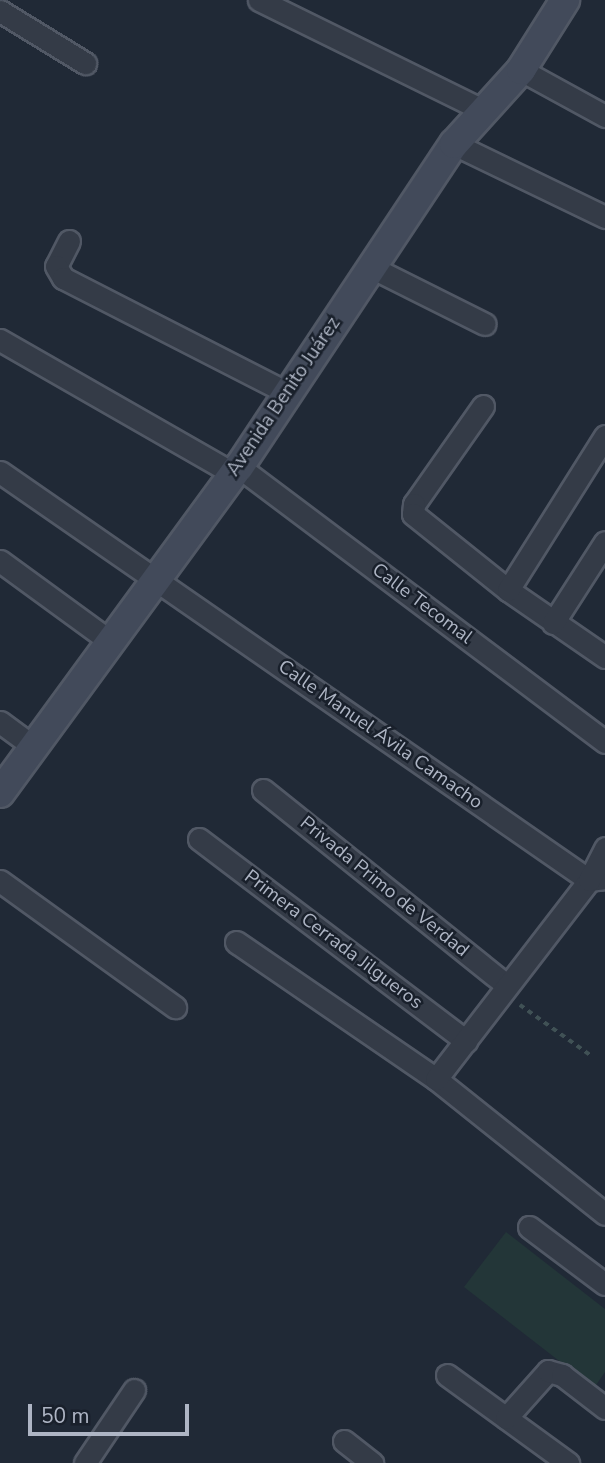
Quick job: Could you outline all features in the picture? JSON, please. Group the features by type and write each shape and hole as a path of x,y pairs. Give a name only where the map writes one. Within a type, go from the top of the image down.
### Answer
{"main road":[{"name":"Avenida Benito Juárez","path":"0,793 236,470 454,144 521,70 565,0"}],"street":[{"path":"259,0 485,111"},
{"path":"0,11 85,63"},
{"path":"521,70 605,116"},
{"path":"454,144 605,217"},
{"path":"69,241 56,266 63,278 288,393"},
{"path":"371,267 485,324"},
{"name":"Calle Tecomal","path":"0,340 236,470 605,742"},
{"path":"483,406 411,511 508,590 605,657"},
{"path":"508,590 605,436"},
{"name":"Calle Manuel Ávila Camacho","path":"0,472 597,879"},
{"path":"553,622 605,542"},
{"path":"0,561 111,642"},
{"path":"0,722 34,747"},
{"name":"Privada Primo de Verdad","path":"263,790 503,988"},
{"name":"Primera Cerrada Jilgueros","path":"199,839 466,1041"},
{"path":"436,1079 503,988 597,879 605,848"},
{"path":"0,881 175,1007"},
{"path":"236,942 436,1079 605,1214"},
{"path":"529,1227 605,1284"},
{"path":"506,1418 548,1371 562,1374 603,1401"},
{"path":"447,1375 568,1463"},
{"path":"85,1463 134,1390"},
{"path":"344,1441 372,1463"}],"path":[{"path":"503,988 590,1055"}],"shaded area":[{"path":"506,1232 605,1309 605,1372 594,1388 464,1287"}]}
